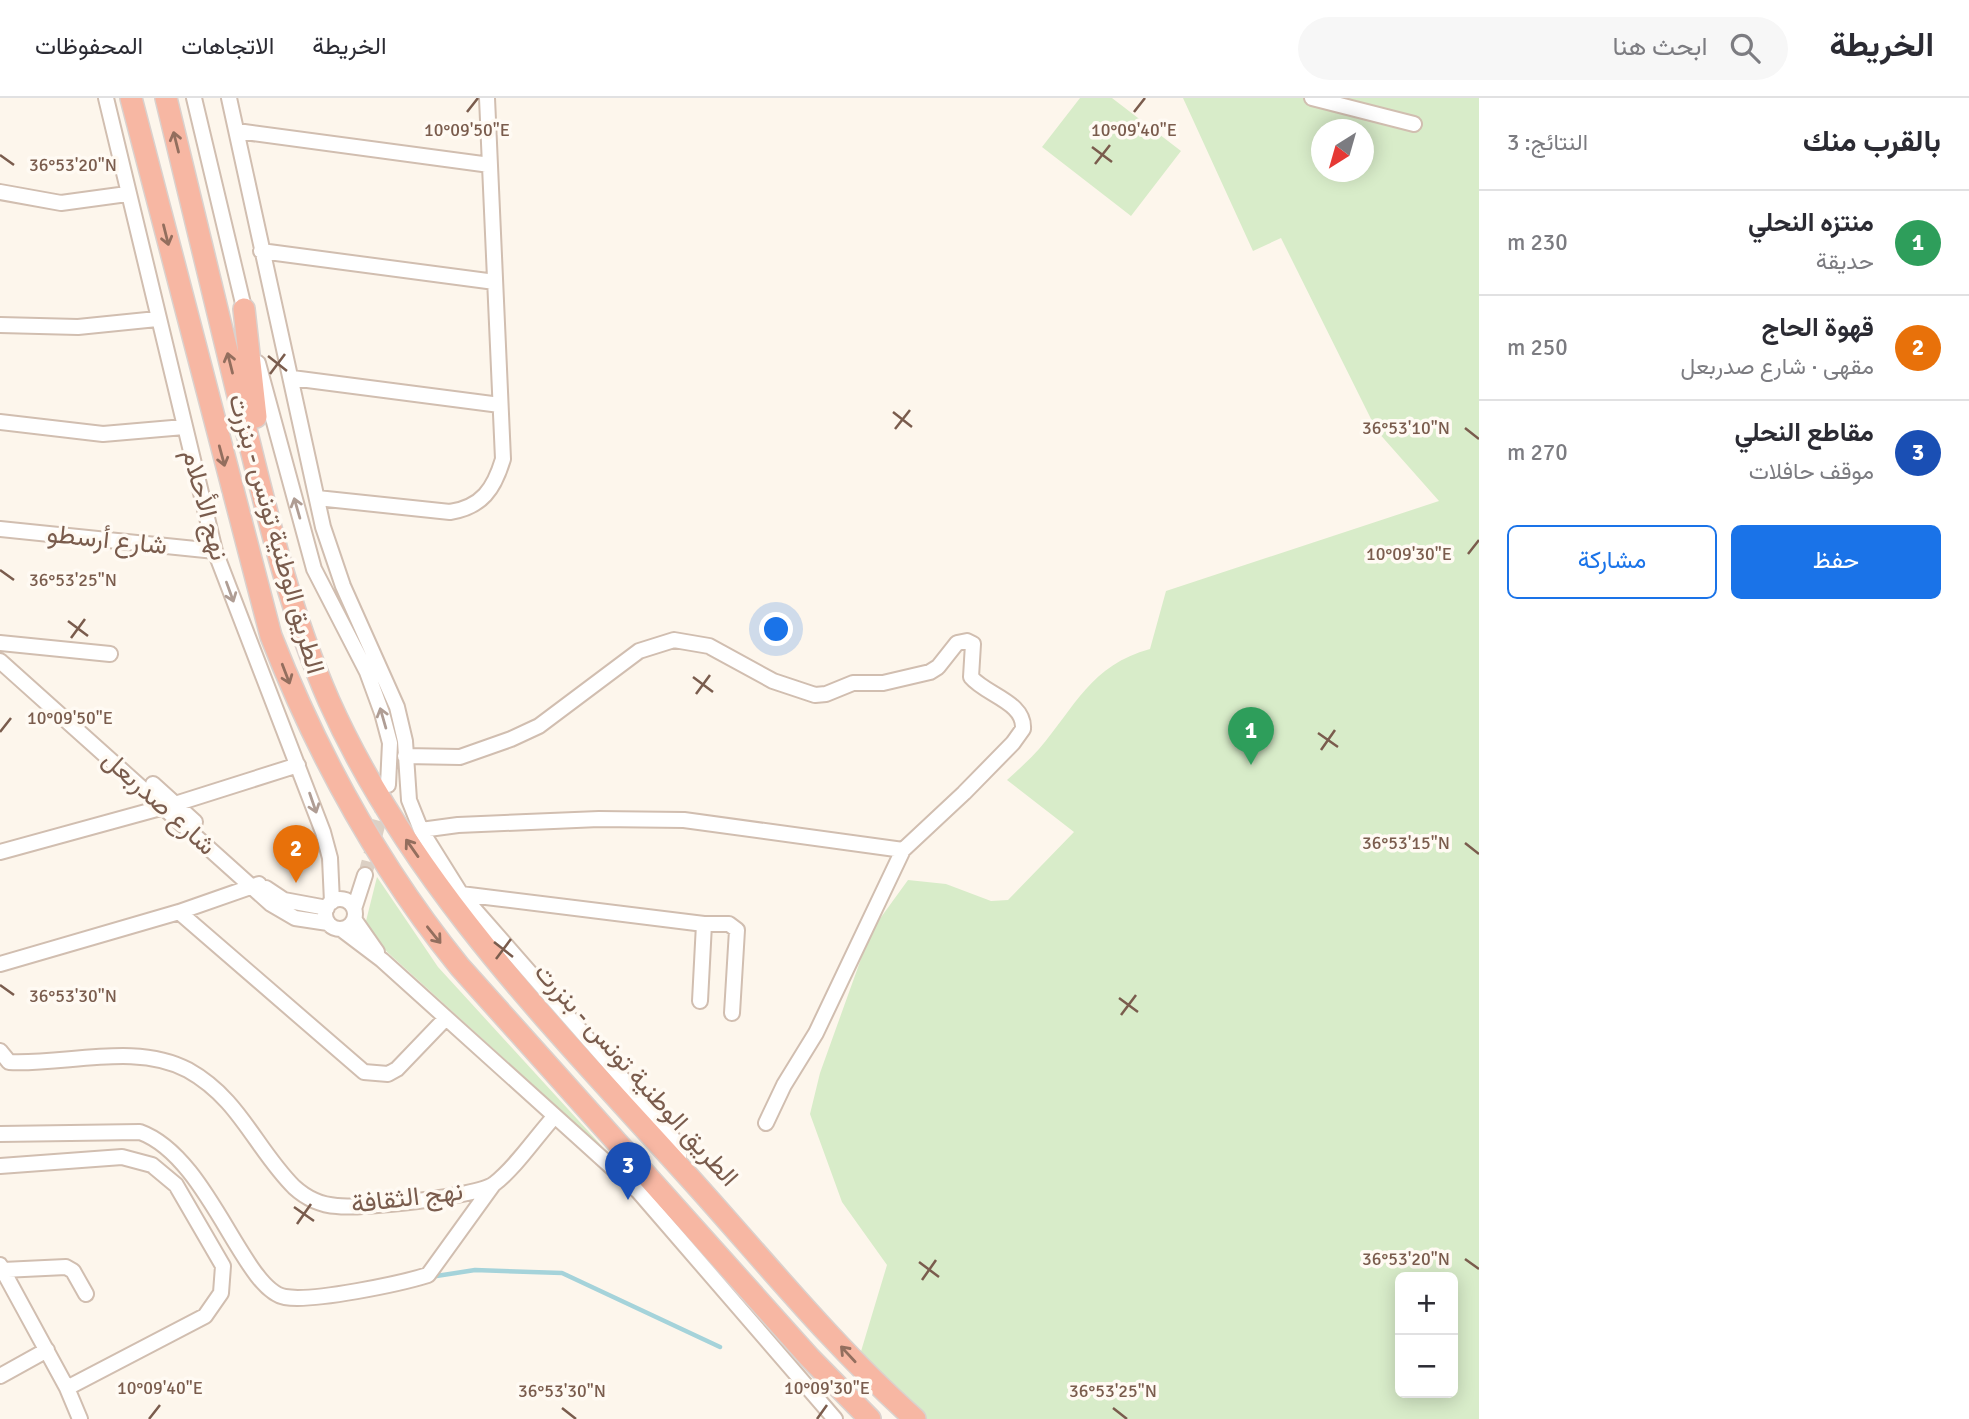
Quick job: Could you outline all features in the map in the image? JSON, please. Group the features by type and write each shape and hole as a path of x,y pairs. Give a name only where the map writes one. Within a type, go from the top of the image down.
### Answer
{"highway":[{"name":"الطريق الوطنية تونس - بنزرت","path":"131,98 271,636 298,705 360,826 401,890 460,967 810,1358 870,1419"},
{"name":"الطريق الوطنية تونس - بنزرت","path":"166,98 279,561 329,700 392,820 455,909 499,962 849,1355 915,1419"},
{"path":"244,309 254,408 299,621"}],"street":[{"name":"نهج الأحلام","path":"106,98 157,319 215,551 323,832 330,858 332,916"},
{"path":"194,98 244,309 314,569 367,672 382,713 390,743 388,785"},
{"path":"229,98 317,498 343,586 397,707 410,800 421,830 461,894 664,1126 678,1147 679,1166"},
{"path":"317,498 450,512 468,509 484,499 497,481 503,459 487,98"},
{"path":"1312,98 1414,124"},
{"path":"237,131 490,165"},
{"path":"0,192 61,203 127,194"},
{"path":"261,251 495,282"},
{"path":"0,325 78,327 157,319"},
{"path":"292,378 500,405"},
{"path":"0,422 103,434 184,428"},
{"name":"شارع أرسطو","path":"0,529 215,551"},
{"path":"405,756 460,757 511,739 539,726 639,651 674,640 709,646 773,681 815,695 826,694 853,683 883,683 930,672 957,643 967,640 973,644 971,677 1015,708 1021,716 1023,729 1013,743 964,793 902,850 816,1033 784,1085 766,1123"},
{"path":"0,643 110,654"},
{"name":"شارع صدربعل","path":"0,649 257,885 271,904 295,918 332,916 345,900 354,914"},
{"name":"شارع صدربعل","path":"0,661 168,804"},
{"path":"0,852 298,765"},
{"path":"421,830 458,825 586,820 684,820 902,850"},
{"path":"365,875 354,914 382,960"},
{"path":"0,964 179,912 257,885"},
{"path":"461,894 704,924 726,923 737,930 732,1013"},
{"path":"179,912 364,1072 388,1074 397,1069 446,1018"},
{"path":"332,916 354,914"},
{"path":"332,916 646,1199 822,1412 835,1419"},
{"path":"700,1001 704,924"},
{"name":"نهج الثقافة","path":"0,1051 9,1062 139,1058 169,1062 188,1070 244,1119 275,1166 296,1189 316,1202 357,1208 457,1194 493,1185 554,1116"},
{"path":"0,1134 141,1132 159,1139 197,1178 262,1283 286,1297 326,1294 428,1275 493,1185"},
{"path":"0,1166 122,1157 152,1165 176,1185 223,1266 221,1293 205,1316 67,1388"},
{"path":"80,1419 67,1388 2,1268 66,1267 73,1270 86,1294"},
{"path":"0,1376 47,1350"}],"green space":[{"path":"1080,98 1112,98 1181,151 1131,216 1042,147"},
{"path":"1183,98 1479,98 1479,1419 925,1419 859,1358 887,1265 842,1202 810,1114 820,1073 871,931 908,880 946,884 991,901 1008,900 1074,832 1007,780 1039,749 1098,677 1113,665 1150,649 1166,591 1439,501 1377,431 1281,238 1253,251"},
{"path":"377,877 438,967 610,1155 374,940 366,921"}],"waterway":[{"path":"430,1277 475,1270 562,1273 720,1347"}],"tunnel":[{"path":"365,875 385,799"}],"place":[{"name":"منتزه النحلي","path":"1251,765"},
{"name":"قهوة الحاج","path":"296,883"},
{"name":"مقاطع النحلي","path":"628,1200"}]}
